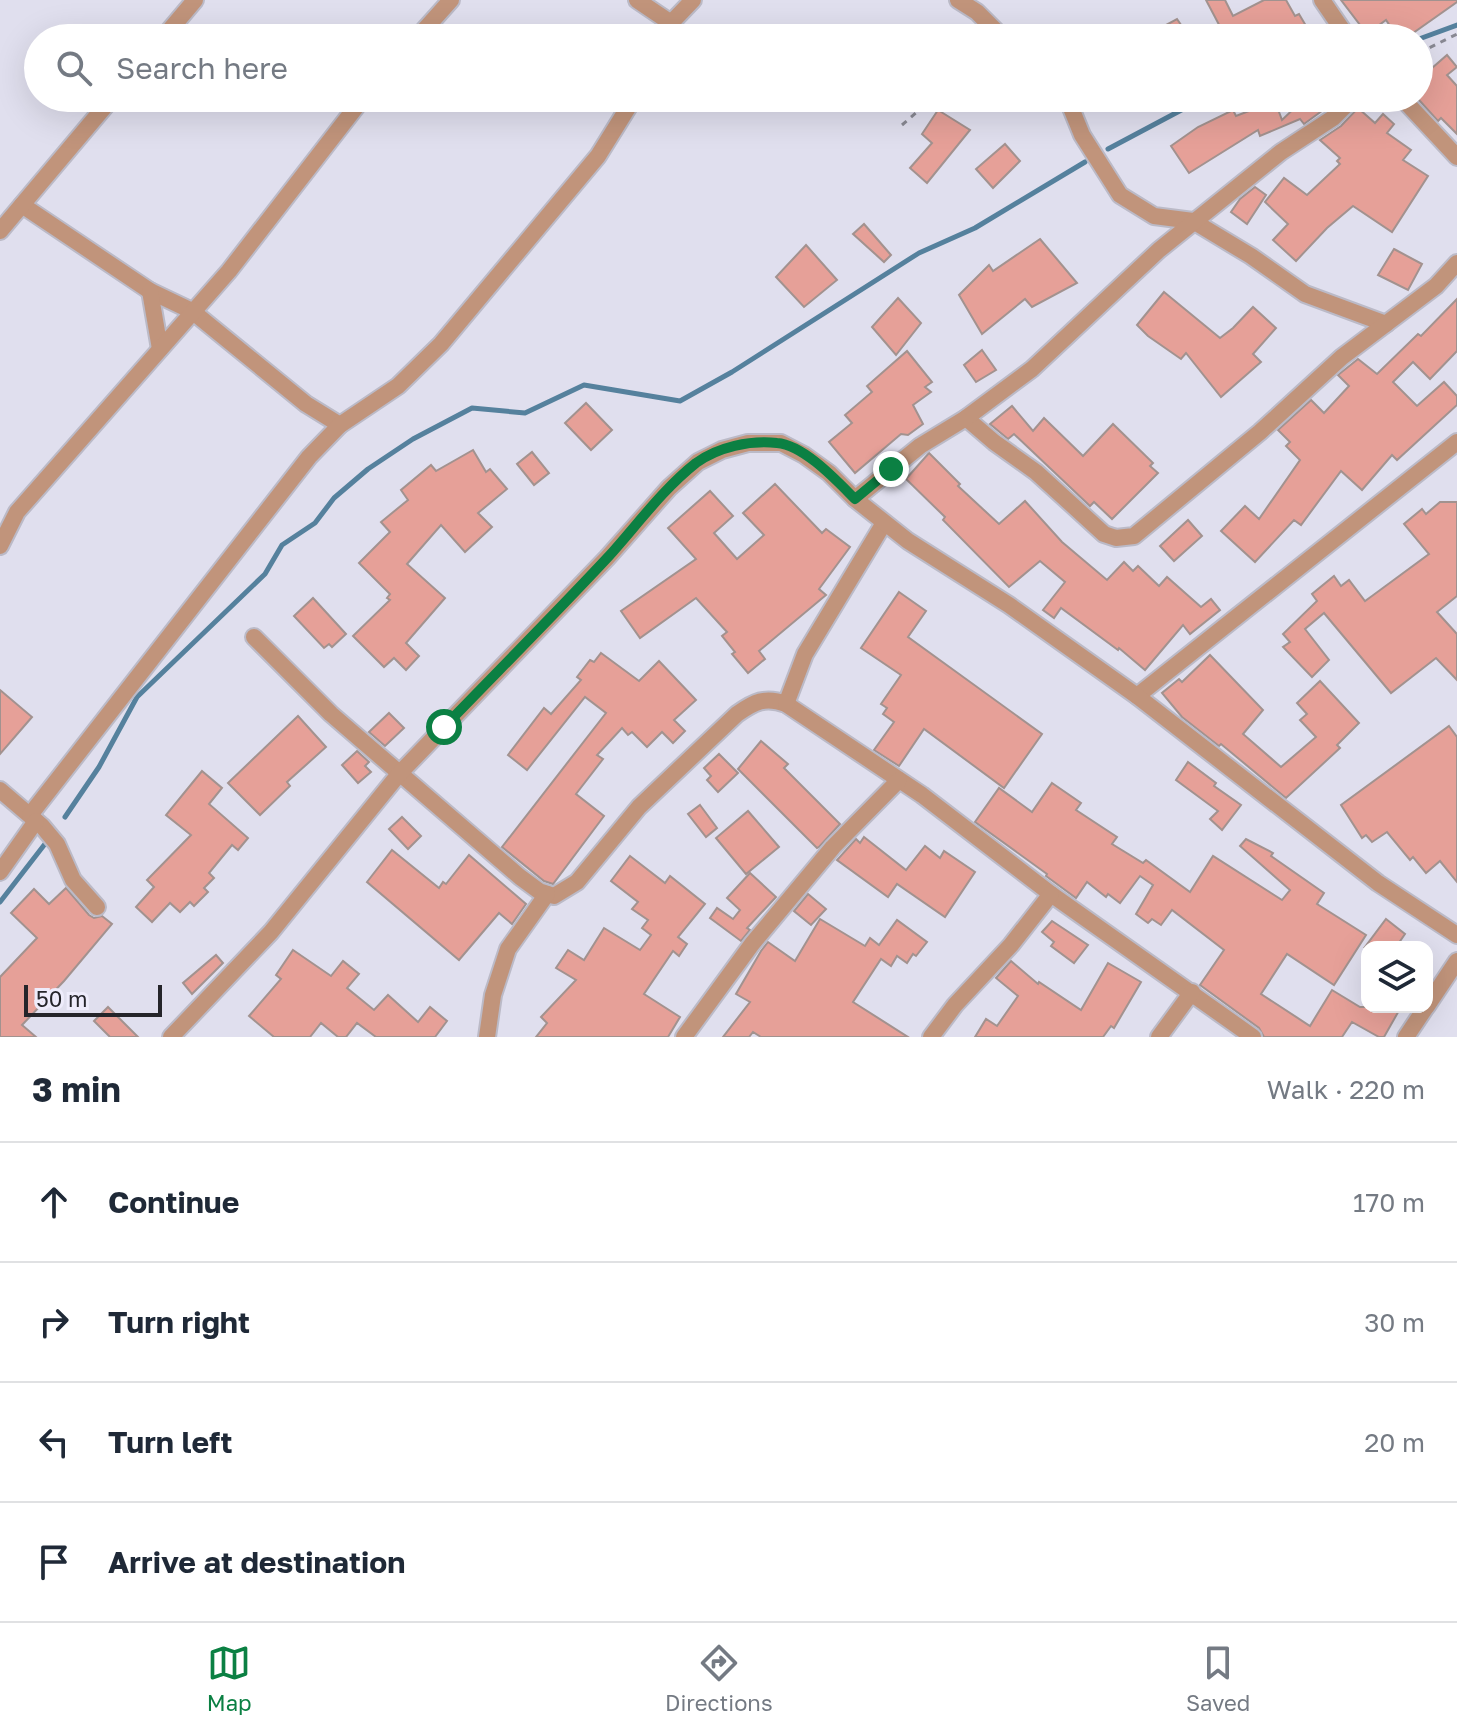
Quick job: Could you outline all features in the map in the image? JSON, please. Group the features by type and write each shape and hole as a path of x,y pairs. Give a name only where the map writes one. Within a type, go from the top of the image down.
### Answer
{"street":[{"path":"430,24 451,0"},
{"path":"637,0 662,24"},
{"path":"673,24 693,0"},
{"path":"958,0 989,24"},
{"path":"1322,0 1338,24"},
{"path":"174,24 192,2"},
{"path":"0,231 100,112"},
{"path":"0,546 17,512 229,271 352,112"},
{"path":"0,872 33,818 309,457 340,425 398,386 441,344 598,156 625,112"},
{"path":"1073,112 1082,135 1120,195 1154,216 1193,221 1305,294 1386,324"},
{"path":"855,499 920,446 966,418 1032,369 1193,221 1281,152 1339,112"},
{"path":"1415,112 1457,157"},
{"path":"22,205 150,291 192,311 306,404 340,425"},
{"path":"966,418 1036,472 1104,534 1116,538 1134,536 1260,432 1342,357 1436,286 1457,263"},
{"path":"150,291 160,349"},
{"path":"1137,696 1457,442"},
{"path":"171,1037 271,932 399,774 607,558 669,488 698,462 722,450 748,443 781,443 829,473 855,499 908,541 1009,605 1137,696 1378,883 1457,935"},
{"path":"786,704 805,654 884,523"},
{"path":"254,637 331,714 399,774 520,877 554,896 577,882 639,807 737,714 755,702 772,699 786,704 899,780 1051,894 1253,1037"},
{"path":"684,1037 752,944 833,847 899,780"},
{"path":"0,790 57,844 73,880 97,907"},
{"path":"487,1037 493,995 508,949 547,894"},
{"path":"931,1037 1051,894"},
{"path":"1433,996 1457,961"},
{"path":"1159,1037 1192,992"},
{"path":"1406,1037 1421,1013"}],"path":[{"path":"1433,46 1457,34"},
{"path":"902,125 917,112"}],"building":[{"path":"1206,0 1225,0 1233,16 1264,0 1286,0 1295,16 1299,14 1305,24 1219,24"},
{"path":"1341,0 1457,0 1426,24 1389,24 1386,20 1381,24 1359,24"},
{"path":"1447,55 1457,67 1447,75 1457,86 1457,134 1441,118 1438,121 1430,112 1433,112 1433,67"},
{"path":"937,112 970,130 927,183 910,168 932,143 922,134"},
{"path":"1229,112 1234,112 1236,116 1246,112 1279,112 1282,120 1290,112 1320,112 1304,124 1300,119 1260,136 1258,130 1189,173 1171,146 1198,127"},
{"path":"1354,112 1363,112 1375,123 1383,114 1394,124 1387,133 1411,150 1403,160 1428,176 1392,232 1353,206 1296,261 1273,240 1288,224 1265,202 1284,178 1307,195 1340,164 1337,161 1340,158 1320,140 1341,126"},
{"path":"1005,144 1020,161 993,188 976,169"},
{"path":"1255,187 1266,195 1247,224 1231,212 1240,199"},
{"path":"864,224 891,255 884,262 853,234"},
{"path":"1040,239 1077,283 1032,307 1025,299 982,334 959,295 989,265 993,271"},
{"path":"806,245 837,280 804,307 776,277"},
{"path":"1394,249 1422,264 1408,290 1378,275"},
{"path":"1164,292 1220,338 1253,307 1276,328 1253,354 1261,362 1221,397 1186,353 1181,359 1137,325"},
{"path":"898,298 921,323 896,355 872,327"},
{"path":"1457,299 1457,351 1430,379 1413,362 1393,382 1417,406 1444,382 1457,396 1457,405 1397,460 1392,455 1362,490 1341,471 1301,525 1294,520 1255,562 1221,531 1245,506 1259,519 1300,460 1286,446 1290,442 1278,430 1311,400 1324,413 1349,386 1338,375 1358,359 1377,374"},
{"path":"982,350 996,370 976,382 964,365"},
{"path":"907,351 932,382 925,387 931,392 913,405 923,424 908,435 901,434 855,473 829,442 852,423 845,415 872,392 867,386"},
{"path":"586,403 612,430 591,450 565,423"},
{"path":"1012,406 1033,431 1044,418 1083,456 1113,424 1153,463 1150,466 1158,473 1112,519 1094,502 1090,506 1014,434 1008,439 990,424"},
{"path":"473,450 486,472 490,469 507,489 478,513 492,527 465,552 441,525 407,564 445,598 406,643 419,656 406,670 394,658 384,667 353,636 390,600 387,598 390,594 359,563 390,532 381,522 408,500 401,490 431,465 436,471"},
{"path":"532,452 549,473 534,485 517,464"},
{"path":"929,453 960,484 958,486 999,524 1025,501 1062,542 1107,580 1124,562 1133,571 1138,566 1159,586 1167,577 1201,607 1211,599 1220,610 1190,634 1183,625 1145,670 1061,608 1054,618 1043,610 1065,582 1040,561 1009,587 906,479"},
{"path":"775,484 822,533 826,529 850,547 819,589 826,595 759,651 765,659 748,673 722,636 727,632 696,598 640,638 621,611 696,559 668,528 710,491 733,516 714,533 737,559 764,535 743,513"},
{"path":"1440,502 1457,502 1457,596 1437,612 1457,634 1457,680 1436,658 1391,693 1324,613 1305,629 1329,660 1312,677 1283,647 1290,642 1283,634 1317,601 1312,594 1334,576 1341,586 1349,580 1365,601 1372,596 1429,554 1404,524 1422,509 1426,514"},
{"path":"1188,520 1202,536 1174,561 1160,546"},
{"path":"899,592 926,611 908,637 1042,734 1004,788 924,729 899,766 874,750 894,722 883,714 887,708 881,704 901,675 861,648"},
{"path":"313,598 346,634 332,647 329,644 324,648 294,616"},
{"path":"601,653 639,681 659,661 696,700 674,720 685,731 673,743 662,732 647,747 632,732 628,735 622,728 597,755 603,759 576,794 604,816 553,884 544,881 502,847 606,713 585,697 527,770 508,755 544,708 551,714 581,680 577,677 590,660 594,662"},
{"path":"1210,655 1263,710 1243,734 1281,767 1316,737 1300,720 1307,714 1297,703 1320,681 1359,723 1337,745 1340,748 1286,798 1221,744 1219,746 1182,717 1162,693 1179,679 1182,682"},
{"path":"0,690 32,717 0,754"},
{"path":"389,713 404,728 385,746 369,732"},
{"path":"298,716 326,747 287,782 290,786 260,815 228,783"},
{"path":"1449,726 1457,737 1457,882 1440,861 1426,873 1413,857 1410,860 1387,832 1372,842 1366,835 1362,838 1341,805"},
{"path":"761,741 788,764 784,768 840,824 819,847 738,769"},
{"path":"357,751 369,762 365,766 371,772 358,783 342,765"},
{"path":"719,754 738,773 718,792 707,780 711,776 704,768"},
{"path":"1188,762 1241,805 1222,830 1210,819 1218,811 1176,780"},
{"path":"202,771 222,788 209,804 248,838 238,850 232,845 209,873 214,878 204,888 208,892 194,906 190,902 180,912 170,903 152,922 136,907 154,887 147,880 191,835 166,815"},
{"path":"1052,783 1081,803 1076,810 1117,837 1112,844 1143,863 1146,860 1190,892 1213,856 1282,900 1290,890 1240,846 1246,839 1273,853 1271,856 1324,893 1317,904 1366,935 1334,985 1287,954 1261,994 1310,1026 1332,990 1361,1007 1361,1013 1398,1013 1384,1037 1352,1022 1342,1037 1264,1037 1259,1028 1200,985 1224,950 1172,910 1161,925 1152,919 1148,923 1136,914 1153,885 1140,876 1120,903 1108,894 1106,897 1087,882 1076,898 975,822 999,788 1032,812"},
{"path":"700,805 717,828 706,837 688,814"},
{"path":"748,811 779,847 746,874 716,838"},
{"path":"402,817 421,836 408,849 389,829"},
{"path":"864,837 906,870 925,846 940,858 944,851 975,872 945,917 897,884 888,897 837,860 856,839 860,843"},
{"path":"392,850 439,888 443,882 446,884 469,855 526,904 512,924 499,913 459,960 367,882"},
{"path":"630,856 665,883 670,876 705,904 678,937 687,944 679,956 673,951 644,994 680,1017 668,1037 536,1037 547,1023 541,1017 576,980 556,968 568,950 584,960 604,928 640,950 651,935 642,928 648,920 632,909 638,902 611,881"},
{"path":"750,873 776,897 747,928 750,930 741,941 710,918 717,908 733,919 740,910 727,898"},
{"path":"66,888 89,915 94,918 102,916 112,924 22,1025 36,1037 0,1037 0,977 37,938 11,913 34,889 49,904"},
{"path":"808,894 826,909 811,925 794,911"},
{"path":"820,919 865,946 870,938 879,945 897,920 927,942 907,963 897,956 891,966 881,959 853,1002 908,1037 761,1037 753,1032 749,1037 723,1037 750,1002 736,994 768,942 795,961"},
{"path":"1386,919 1405,934 1400,941 1370,941"},
{"path":"1052,921 1088,945 1074,963 1051,946 1054,942 1042,932"},
{"path":"293,950 331,976 343,961 359,974 347,988 374,1010 388,995 418,1022 430,1007 447,1021 435,1037 376,1037 357,1023 346,1037 338,1037 321,1023 310,1037 274,1037 249,1016 281,979 276,975"},
{"path":"216,955 223,963 192,994 183,983"},
{"path":"1011,961 1038,984 1081,1010 1108,963 1141,982 1114,1028 1111,1026 1103,1037 975,1037 986,1019 997,1026 1018,996 996,978"},
{"path":"108,1007 138,1037 110,1037 94,1021"}],"waterway":[{"path":"1433,34 1457,25"},
{"path":"1108,149 1178,112"},
{"path":"65,817 99,767 137,697 265,574 282,545 315,523 334,498 368,469 413,439 472,408 525,413 584,385 680,401 732,372 919,253 975,228 1085,162"},
{"path":"0,902 48,840"}],"route":[{"path":"444,727 607,558 669,488 698,462 722,450 748,443 781,443 829,473 855,499 891,469"}]}
